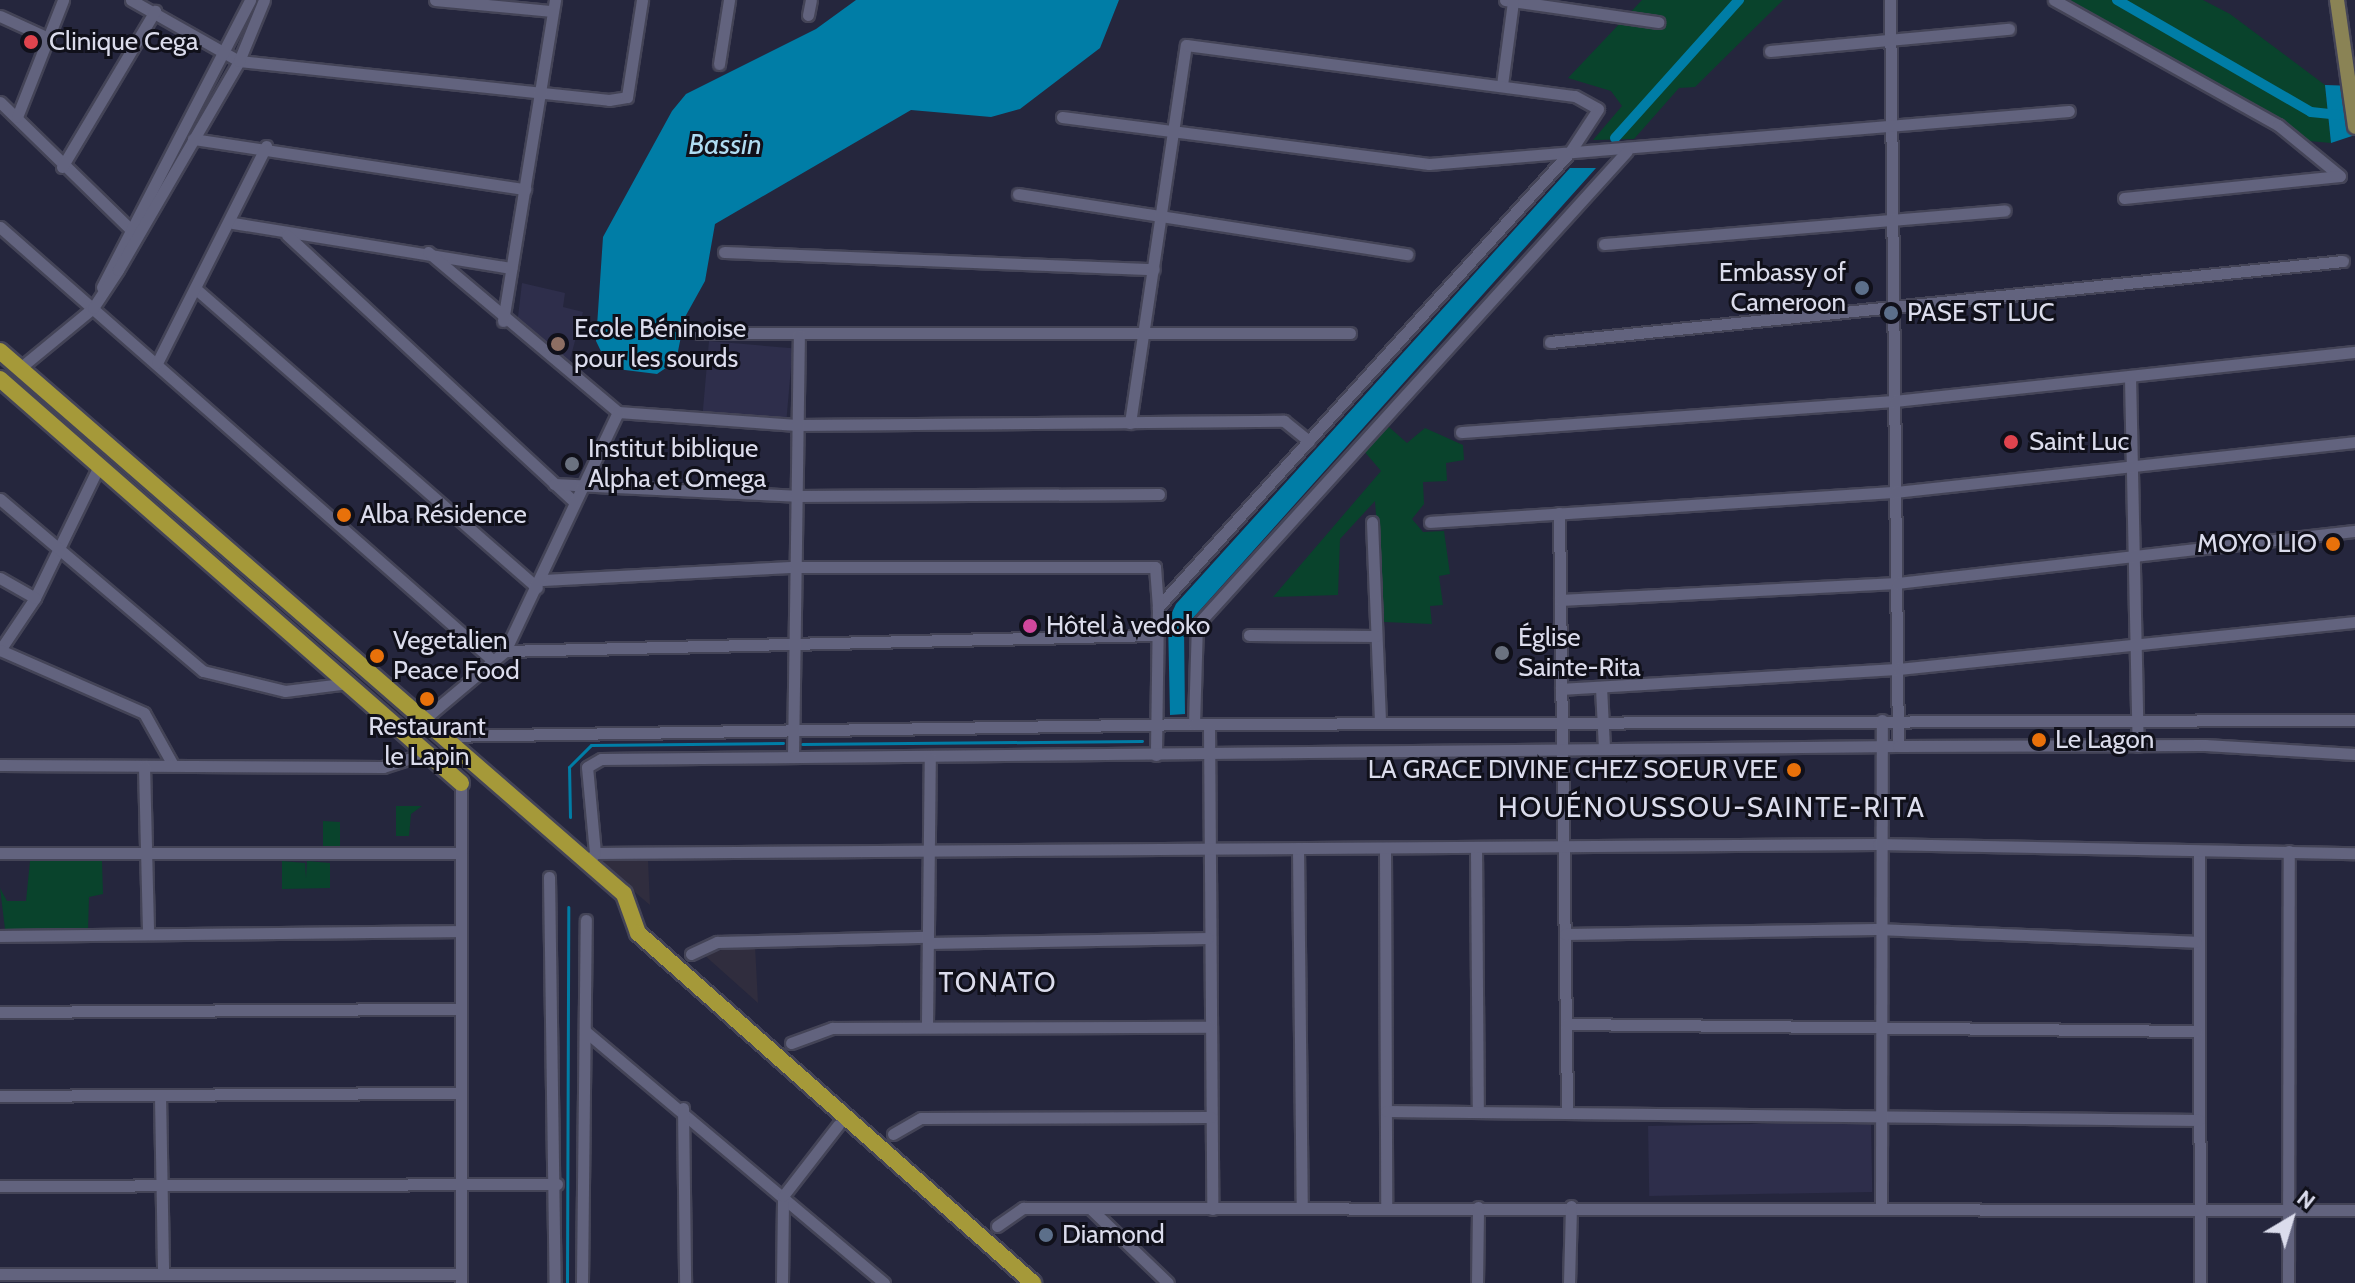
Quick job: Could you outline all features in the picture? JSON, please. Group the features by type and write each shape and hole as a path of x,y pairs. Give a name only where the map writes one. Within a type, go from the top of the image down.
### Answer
{"highway":[{"path":"0,351 438,736 591,858 624,894 638,933 1033,1283"},
{"path":"0,379 461,783"}],"main road":[{"path":"2337,0 2355,127"}],"street":[{"path":"17,117 63,0"},
{"path":"131,0 239,61 544,97 627,97 642,0"},
{"path":"100,296 128,227 226,56 250,0"},
{"path":"20,368 93,308 239,61 264,0"},
{"path":"435,0 553,6 544,97 503,321"},
{"path":"719,64 729,0"},
{"path":"808,15 811,0"},
{"path":"1890,0 1894,39 1897,310 1895,492 1898,746"},
{"path":"2054,0 2278,125 2340,176 2124,198"},
{"path":"1502,85 1509,1 1658,22"},
{"path":"62,167 155,11"},
{"path":"0,16 48,38"},
{"path":"1770,51 2009,29"},
{"path":"1130,423 1186,45 1502,85 1593,104 1598,116 1570,152 1158,607"},
{"path":"0,102 62,167 128,227"},
{"path":"1062,117 1429,164 1570,152 1627,151 2069,111"},
{"path":"193,139 266,146 525,189"},
{"path":"157,363 233,223 266,146"},
{"path":"1194,724 1197,625 1627,151"},
{"path":"1018,194 1407,254"},
{"path":"1604,244 2005,210"},
{"path":"233,223 287,235 428,252 511,268"},
{"path":"0,227 491,659"},
{"path":"287,235 574,502"},
{"path":"428,252 503,321 618,412 797,425 1284,421 1309,441"},
{"path":"724,252 1154,269"},
{"path":"1550,342 1897,310 2343,261"},
{"path":"196,289 540,584 795,567 1155,567 1158,607 1154,635 1156,755"},
{"path":"699,333 1144,336 1350,333"},
{"path":"793,757 799,335"},
{"path":"1461,432 1895,401 2355,352"},
{"path":"2130,376 2138,746"},
{"path":"505,651 540,584 574,502 588,481 618,412"},
{"path":"1430,522 1895,492 2355,442"},
{"path":"99,466 54,548 35,598 0,650 144,713 173,765"},
{"path":"554,484 588,481 796,496 1159,494"},
{"path":"0,499 54,548 203,671 285,691 349,683"},
{"path":"1559,513 1567,1112"},
{"path":"1372,522 1380,723"},
{"path":"1560,600 1897,583 2355,531"},
{"path":"0,578 35,598"},
{"path":"1561,689 1899,669 2355,622"},
{"path":"422,721 491,659 505,651 795,647 1154,635"},
{"path":"1249,635 1376,636"},
{"path":"1601,687 1604,748"},
{"path":"438,736 1194,724 1898,719 2355,720"},
{"path":"1881,1204 1876,929 1882,720"},
{"path":"1209,725 1206,755 1212,1209"},
{"path":"2355,754 2138,746 1604,748 1206,755 596,759 587,767 591,858 929,851 1878,844 2355,853"},
{"path":"0,765 383,767 427,753"},
{"path":"927,1025 930,758"},
{"path":"144,766 148,934"},
{"path":"0,1274 142,1279 163,1274 461,1279 461,783"},
{"path":"1476,847 1478,1111"},
{"path":"1298,848 1302,1208"},
{"path":"1385,848 1386,1207"},
{"path":"2199,851 2196,942 2200,1283"},
{"path":"2288,1283 2289,851"},
{"path":"0,853 461,853"},
{"path":"549,877 557,1184 555,1283"},
{"path":"582,1283 586,920"},
{"path":"1565,934 1876,929 2196,942"},
{"path":"0,936 461,931"},
{"path":"691,954 717,942 1208,938"},
{"path":"0,1012 461,1009"},
{"path":"1566,1024 1878,1022 2197,1031"},
{"path":"791,1043 832,1028 927,1025 1210,1027"},
{"path":"585,1031 683,1108 878,1281"},
{"path":"0,1096 461,1093"},
{"path":"160,1095 163,1274"},
{"path":"683,1108 685,1283"},
{"path":"1386,1111 1880,1112 2199,1120"},
{"path":"893,1134 921,1118 1211,1117"},
{"path":"782,1283 783,1196 838,1125"},
{"path":"0,1186 163,1183 557,1184"},
{"path":"997,1226 1023,1208 1881,1204 2355,1210"},
{"path":"1569,1283 1571,1206"},
{"path":"1477,1283 1478,1207"},
{"path":"1092,1210 1168,1283"}],"shaded area":[{"name":"Ecole Béninoise pour les sourds","path":"522,283 565,293 563,307 583,312 567,370 517,325"},
{"path":"709,341 793,348 786,423 702,416"},
{"path":"597,860 648,860 650,905"},
{"path":"755,945 758,1003 702,953"},
{"path":"1871,1122 1872,1192 1649,1196 1648,1126"}],"green space":[{"path":"1642,0 1783,0 1695,87 1679,88 1634,139 1593,140 1622,106 1611,91 1568,78"},
{"path":"2070,0 2203,0 2230,14 2325,85 2331,143 2309,141"},
{"path":"1389,427 1407,443 1425,428 1463,445 1464,460 1446,463 1447,481 1423,482 1424,504 1412,519 1423,532 1444,531 1450,574 1439,576 1443,605 1430,606 1432,624 1384,622 1375,501 1340,539 1338,595 1273,597 1381,471 1364,451"},
{"path":"396,806 422,806 411,814 409,836 396,836"},
{"path":"323,821 340,822 340,848 323,852"},
{"path":"30,861 102,861 103,894 89,897 88,930 5,929 0,888 7,901 26,901"},
{"path":"282,861 305,863 306,878 307,861 330,863 330,888 282,889"}],"water":[{"name":"Bassin","path":"856,0 1119,0 1100,48 1020,109 991,117 911,110 715,224 705,281 685,317 676,361 657,374 609,368 596,341 603,237 672,111 686,94 816,29"},
{"path":"2325,85 2355,86 2355,135 2331,143"},
{"path":"1570,168 1596,168 1184,628 1185,714 1170,715 1168,621 1176,604"}],"waterway":[{"path":"1615,138 1739,0"},
{"path":"2117,0 2311,112 2341,115"},
{"path":"802,744 1142,741"},
{"path":"570,817 569,767 591,745 783,743"},
{"path":"567,1283 568,907"}],"place":[{"name":"Clinique Cega","path":"31,42"},
{"name":"Embassy of Cameroon","path":"1862,288"},
{"name":"PASE ST LUC","path":"1891,313"},
{"name":"Ecole Béninoise pour les sourds","path":"558,344"},
{"name":"Saint Luc","path":"2011,442"},
{"name":"Institut biblique Alpha et Omega","path":"572,464"},
{"name":"Alba Résidence","path":"344,515"},
{"name":"MOYO LIO","path":"2333,544"},
{"name":"Hôtel à vedoko","path":"1030,626"},
{"name":"Église Sainte-Rita","path":"1502,653"},
{"name":"Vegetalien Peace Food","path":"377,656"},
{"name":"Restaurant le Lapin","path":"427,699"},
{"name":"Le Lagon","path":"2039,740"},
{"name":"LA GRACE DIVINE CHEZ SOEUR VEE","path":"1794,770"},
{"name":"Diamond","path":"1046,1235"}],"district":[{"name":"HOUÉNOUSSOU-SAINTE-RITA","path":"1712,807"},
{"name":"TONATO","path":"998,982"}]}
